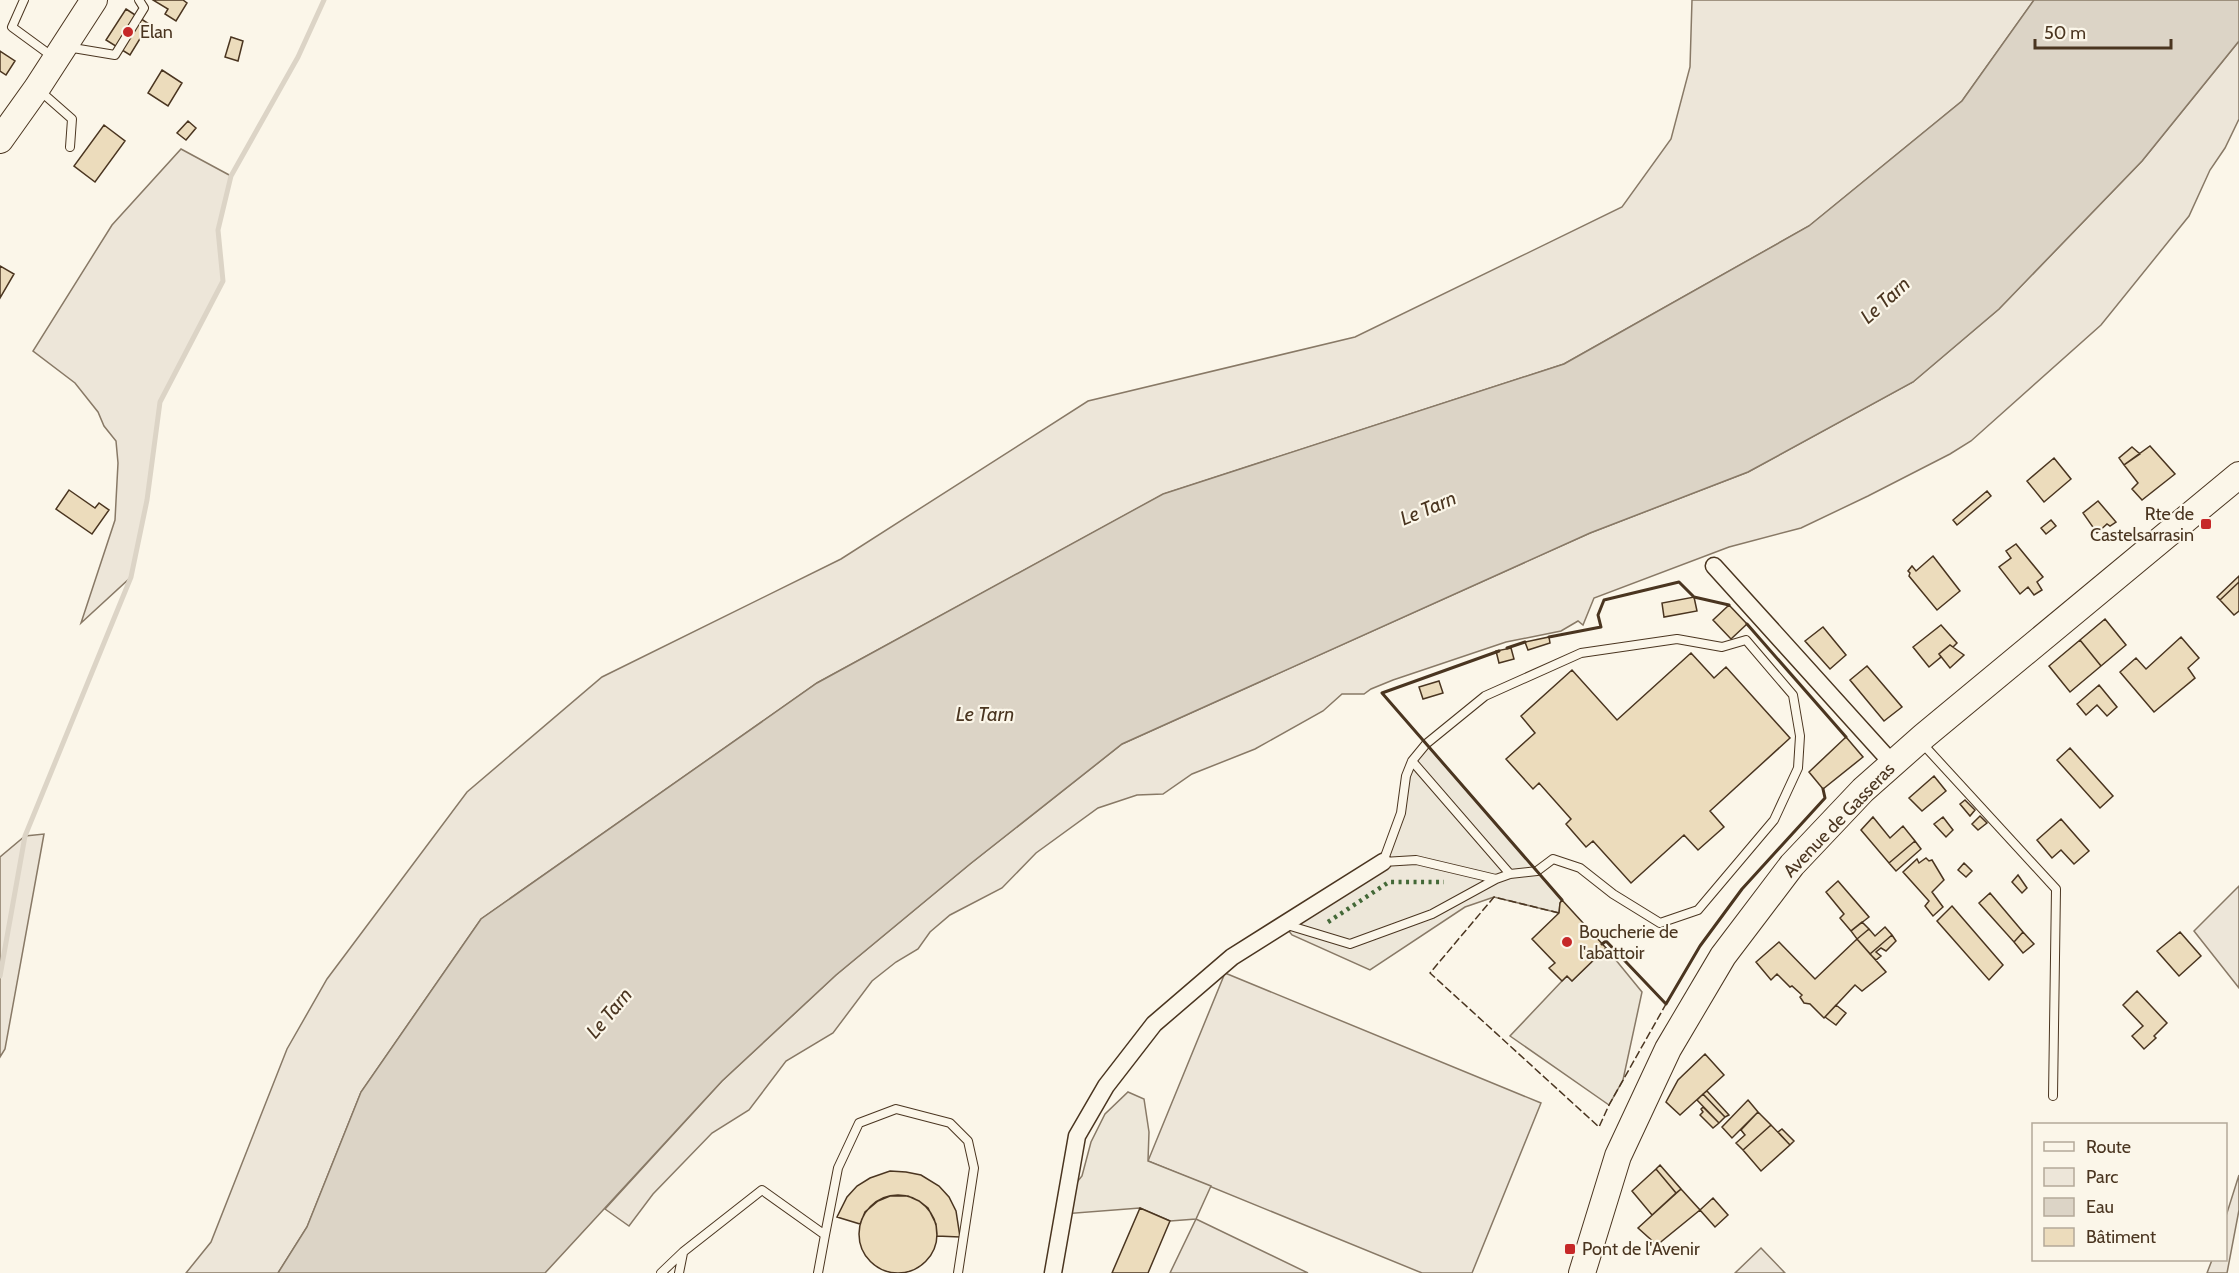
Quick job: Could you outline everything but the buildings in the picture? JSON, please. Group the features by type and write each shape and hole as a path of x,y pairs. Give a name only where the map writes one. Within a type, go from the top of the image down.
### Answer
{"main road":[{"path":"0,140 94,0"},
{"name":"Avenue de Gasseras","path":"1582,1273 1618,1156 1668,1049 1723,956 1792,865 1863,790 2239,476"}],"street":[{"path":"1714,566 1893,764"},
{"path":"1053,1273 1077,1136 1106,1086 1154,1024 1232,957 1383,862"}],"lane":[{"path":"24,0 12,27 60,53 115,55 144,9 139,0"},
{"path":"37,88 72,119 70,147"},
{"path":"1283,924 1350,944 1432,914 1496,879 1510,874 1537,871 1553,859 1580,868 1613,894 1660,923 1698,910 1774,820 1798,768 1800,736 1793,695 1746,640 1722,647 1677,639 1581,653 1485,696 1426,744 1412,761 1406,776 1401,813 1383,862 1416,860 1496,879"},
{"path":"1920,741 2056,889 2053,1096"},
{"path":"1412,761 1510,874"},
{"path":"818,1273 838,1168 860,1123 896,1109 950,1123 968,1141 974,1168 958,1273"},
{"path":"661,1273 683,1252 762,1190 825,1235"},
{"path":"679,1273 683,1252"}],"green space":[{"path":"1692,0 2034,0 1962,101 1809,226 1564,364 1164,494 817,683 481,919 361,1092 307,1227 278,1273 186,1273 211,1242 287,1049 327,979 467,792 602,677 841,559 1088,401 1355,337 1622,207 1671,139 1690,67"},
{"path":"2239,41 2239,119 2225,148 2210,170 2189,216 2101,325 1971,441 1868,496 1801,528 1729,547 1594,598 1583,625 1578,621 1561,631 1506,642 1393,680 1364,694 1342,694 1323,711 1255,749 1192,774 1163,794 1137,795 1098,808 1036,853 1002,888 950,915 930,932 918,949 896,962 872,981 833,1033 786,1061 749,1110 712,1133 653,1194 629,1226 605,1209 722,1081 836,975 970,864 1122,744 1590,533 1748,472 1913,382 1999,309 2142,161"},
{"path":"181,149 231,176 218,230 223,281 160,402 147,499 131,577 81,623 115,520 118,463 116,441 104,426 98,412 75,383 33,351 112,225"},
{"path":"44,834 5,1049 0,1057 0,857 25,836"},
{"path":"2239,886 2239,988 2194,931"},
{"path":"1225,973 1541,1103 1472,1273 1422,1273 1148,1161"},
{"path":"2239,1175 2239,1210 2227,1273 2207,1273 2212,1261 2227,1261 2227,1213"},
{"path":"1196,1219 1308,1273 1170,1273"},
{"path":"1761,1248 1785,1273 1735,1273"}],"shaded area":[{"path":"1426,744 1562,900 1559,913 1494,897 1465,907 1370,970 1292,935 1283,924 1383,862 1401,813 1406,776"},
{"path":"1606,948 1642,992 1623,1080 1609,1105 1510,1036 1567,976 1572,981"},
{"path":"1128,1092 1144,1099 1149,1132 1148,1161 1211,1186 1196,1219 1170,1221 1140,1208 1063,1214 1065,1197 1082,1176 1091,1142 1105,1114"}],"water":[{"name":"Le Tarn","path":"2034,0 2239,0 2239,41 2142,161 1999,309 1913,382 1748,472 1590,533 1122,744 970,864 836,975 722,1081 545,1273 278,1273 307,1227 361,1092 481,919 817,683 1163,494 1564,364 1809,226 1962,101"}],"waterway":[{"path":"0,976 25,836 131,577 147,500 160,402 223,281 218,230 231,176 298,57 324,0"}],"hedge":[{"path":"1328,922 1389,882 1444,882"}],"fence":[{"path":"1559,913 1494,897 1430,973 1599,1127 1666,1004"}],"wall":[{"path":"1549,637 1601,627 1598,615 1604,600 1679,582 1694,597 1729,605"},
{"path":"1747,624 1846,737"},
{"path":"1507,648 1525,642"},
{"path":"1499,651 1382,693 1562,900"},
{"path":"1602,944 1606,941 1666,1004 1700,946 1742,889 1825,798 1823,789"}],"place":[{"name":"Elan","path":"128,32"},
{"name":"Rte de Castelsarrasin","path":"2206,524"},
{"name":"Boucherie de l'abattoir","path":"1567,942"},
{"name":"Pont de l'Avenir","path":"1570,1249"}]}
